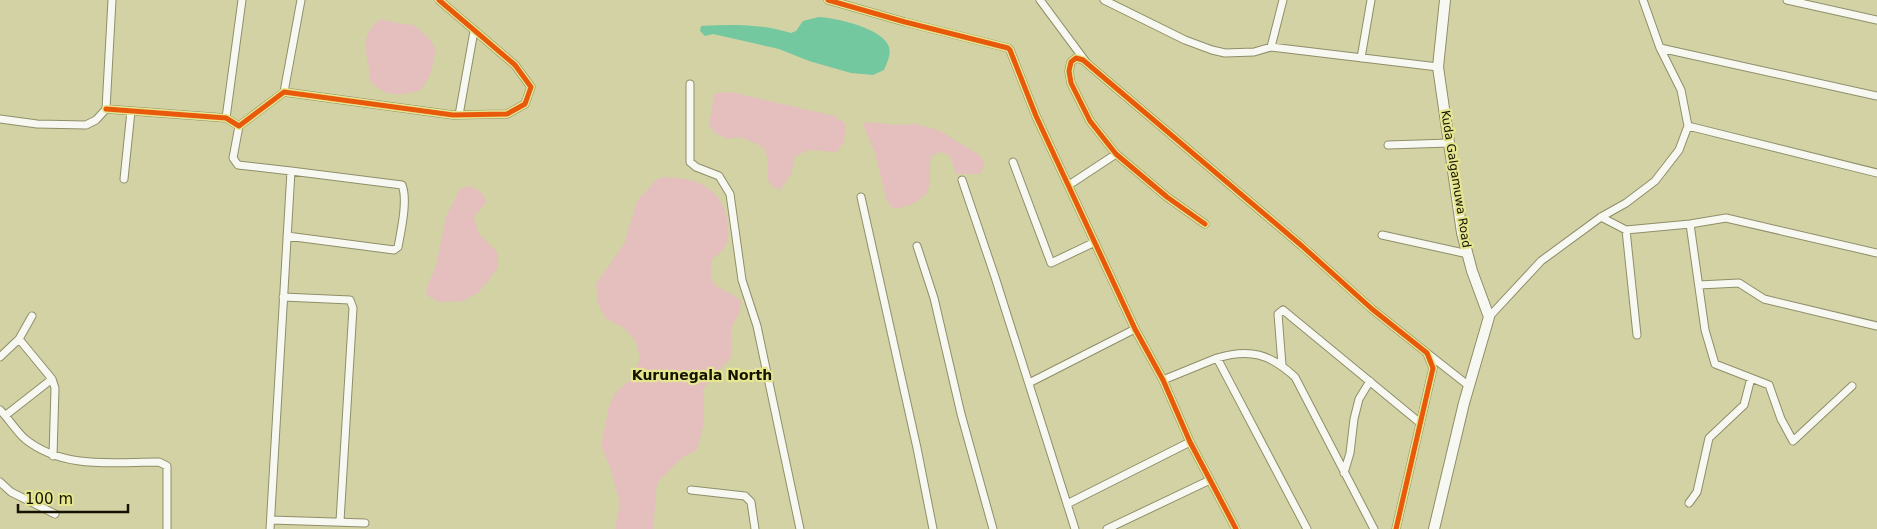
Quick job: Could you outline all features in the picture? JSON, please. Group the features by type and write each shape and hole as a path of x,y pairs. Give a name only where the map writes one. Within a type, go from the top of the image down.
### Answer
{"street":[{"path":"0,119 37,124 86,125 96,120 106,109 112,0"},
{"path":"226,118 242,0"},
{"path":"287,236 394,250 398,247 404,191 402,186 238,165 233,158 239,126 284,92 301,0"},
{"path":"284,92 459,115 507,114 525,104 531,87 515,65 439,0"},
{"path":"828,0 1008,48 1036,116 1135,329 1162,380 1190,442 1236,529"},
{"path":"1040,0 1089,65"},
{"path":"1104,0 1185,40 1225,53 1254,52 1271,47 1438,67"},
{"path":"1271,47 1283,0"},
{"path":"1361,58 1371,0"},
{"name":"Kuda Galgamuwa Road","path":"1445,0 1438,67 1462,233 1472,271 1489,317"},
{"path":"1434,529 1469,386 1489,317 1541,261 1601,216 1626,203 1655,181 1679,150 1688,126 1681,90 1660,48 1643,0"},
{"path":"1787,0 1877,20"},
{"path":"459,115 474,31"},
{"path":"1660,48 1877,96"},
{"path":"1205,224 1167,197 1116,154 1090,121 1071,83 1069,71 1071,62 1076,58 1083,60 1302,246 1372,309 1469,386"},
{"path":"690,84 690,162 696,167 719,176 730,194 742,280 757,326 800,529"},
{"path":"106,109 226,118 239,126"},
{"path":"124,179 131,111"},
{"path":"1688,126 1877,173"},
{"path":"1388,145 1449,143"},
{"path":"1069,185 1116,154"},
{"path":"1014,162 1052,263 1095,242"},
{"path":"270,529 291,171"},
{"path":"962,180 1075,529"},
{"path":"861,196 933,529"},
{"path":"1601,216 1626,230 1690,224 1726,218 1877,252"},
{"path":"1690,224 1705,330 1715,364 1769,385 1792,441 1852,386"},
{"path":"1626,230 1637,335"},
{"path":"1382,235 1468,254"},
{"path":"917,246 934,298 961,414 993,529"},
{"path":"1699,285 1739,283 1764,299 1877,326"},
{"path":"283,297 350,300 353,308 340,522"},
{"path":"1282,365 1278,314 1283,310 1419,422"},
{"path":"0,358 19,339 32,316"},
{"path":"1029,383 1135,329"},
{"path":"19,339 52,379 55,388 53,456"},
{"path":"1396,529 1432,368 1427,353 1421,348"},
{"path":"1162,380 1229,355 1255,354 1269,358 1282,365 1294,377 1374,529"},
{"path":"1217,358 1307,529"},
{"path":"1689,503 1697,492 1709,438 1744,405 1751,378"},
{"path":"52,379 3,413 24,438 53,456 83,463 159,462 167,466 168,529"},
{"path":"1344,473 1350,453 1354,419 1359,399 1370,381"},
{"path":"1067,504 1190,442"},
{"path":"1107,529 1210,480"},
{"path":"0,482 11,492 55,514"},
{"path":"691,490 745,496 751,502 755,529"},
{"path":"271,520 317,525 340,522 365,523"}],"shaded area":[{"path":"819,17 858,25 878,34 889,47 889,56 884,70 873,75 851,73 809,61 779,49 713,34 705,36 700,31 701,26 735,25 758,26 791,33 796,31 803,21"},
{"path":"380,19 414,25 428,37 436,49 431,73 421,90 406,94 388,93 376,87 370,81 366,41 372,27"},
{"path":"731,92 834,116 846,124 844,142 837,152 808,150 795,156 791,174 780,190 772,186 768,181 768,164 765,149 740,137 729,139 716,134 709,125 714,93"},
{"path":"866,122 896,125 917,124 940,131 978,154 985,163 980,174 956,174 950,156 942,152 932,155 930,183 927,192 914,203 893,209 887,201 874,150 863,125"},
{"path":"664,177 694,181 709,189 719,198 727,218 728,238 726,245 712,259 711,277 717,286 741,301 739,314 731,328 732,356 704,388 704,423 697,450 683,457 657,483 653,529 615,529 620,503 609,464 601,446 609,406 615,393 634,377 640,357 635,340 624,328 605,318 598,303 596,284 624,244 637,201 656,180"},
{"path":"469,186 480,191 487,201 474,217 479,234 498,253 498,268 478,293 463,301 439,302 426,295 428,284 436,266 446,217 460,189"}],"cycle path":[{"path":"106,109 226,118 239,126 284,92 453,115 507,114 525,104 531,87 515,65 439,0"},
{"path":"828,0 1010,50 1036,116 1135,329 1163,380 1190,442 1236,529"},
{"path":"1205,224 1167,197 1116,154 1090,121 1071,83 1069,71 1071,62 1076,58 1083,60 1302,246 1372,309 1427,353 1433,368 1396,529"}],"district":[{"name":"Kurunegala North","path":"702,375"}]}
